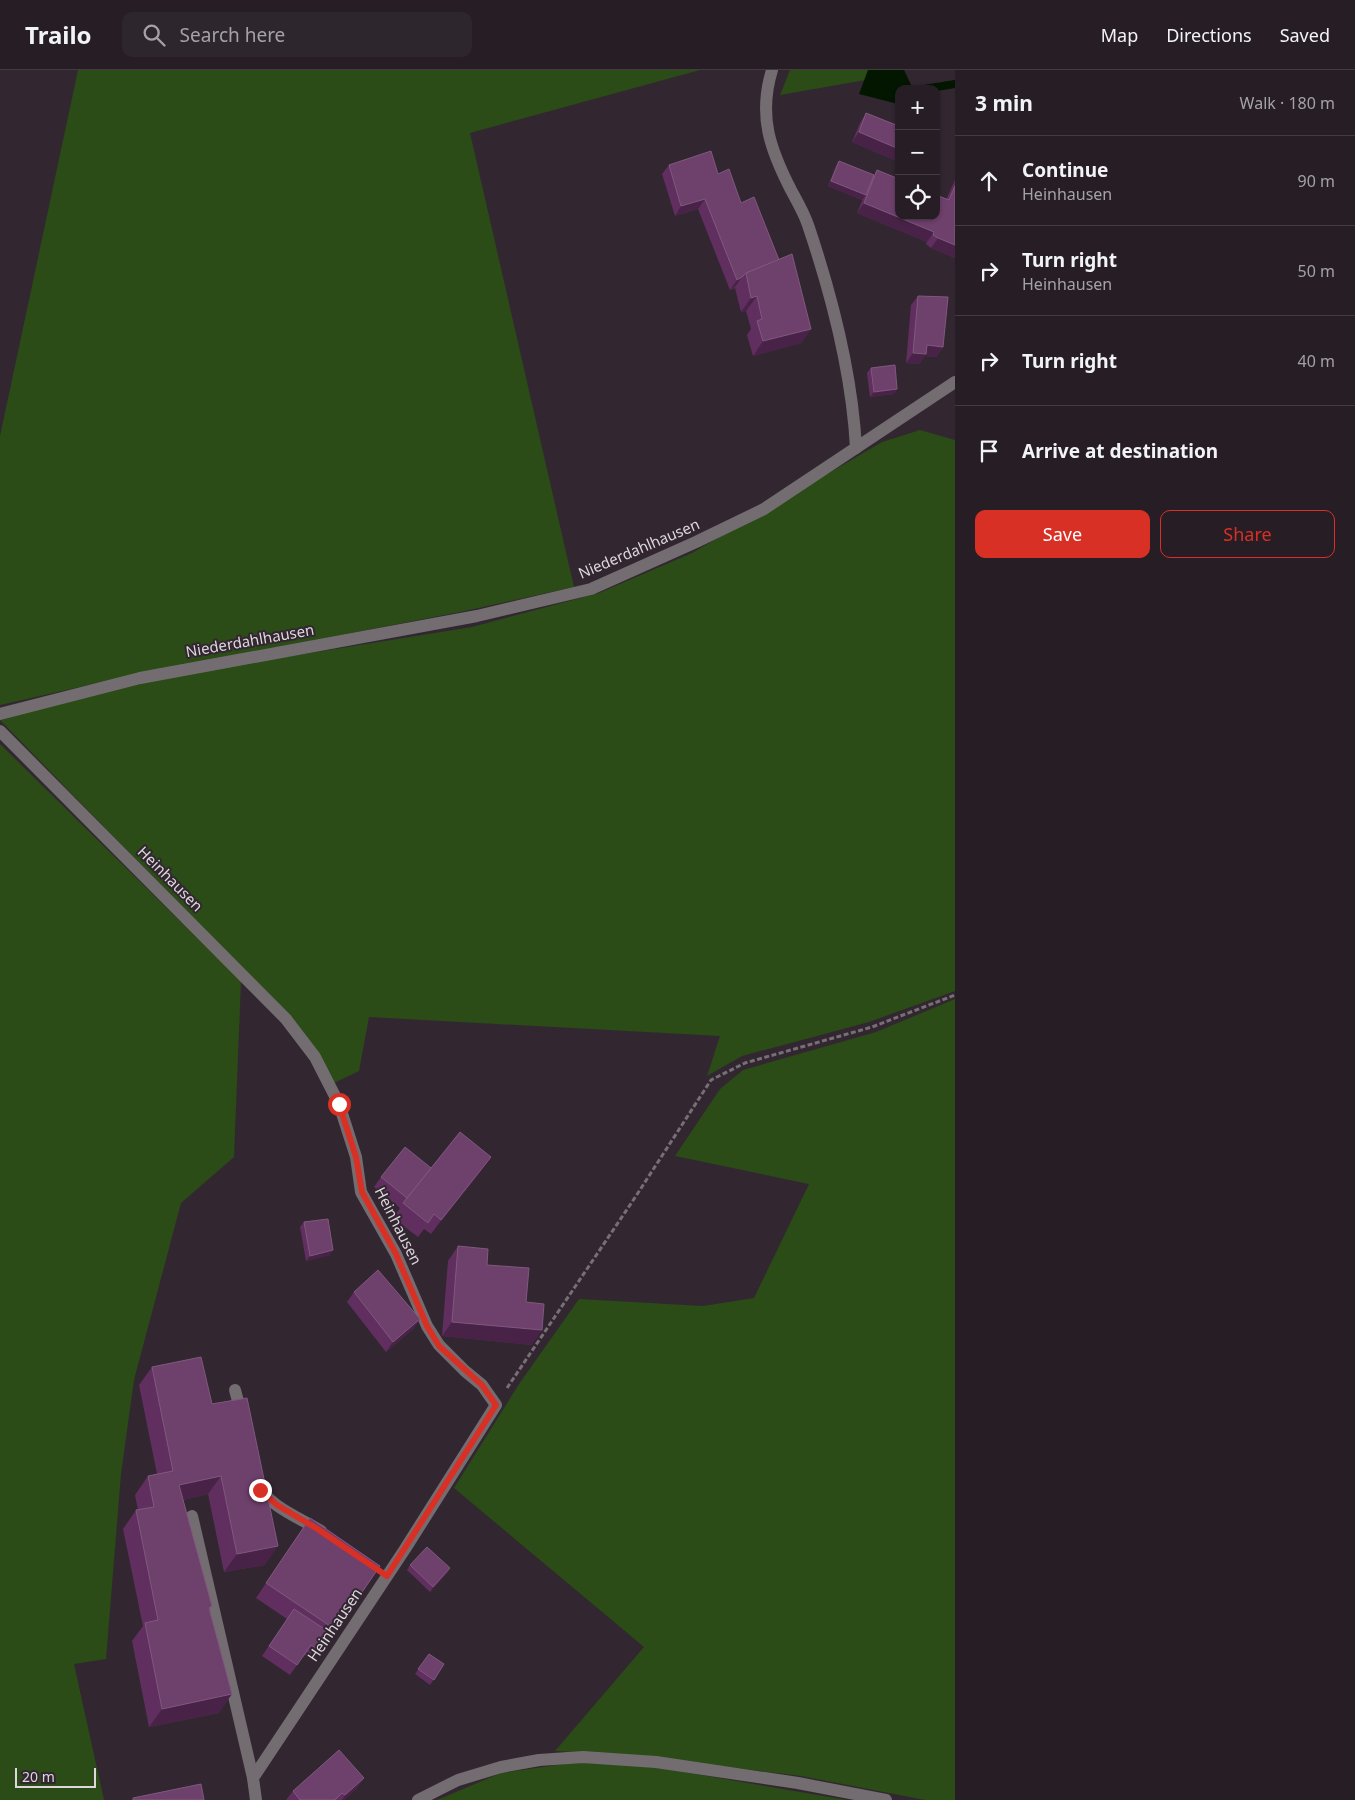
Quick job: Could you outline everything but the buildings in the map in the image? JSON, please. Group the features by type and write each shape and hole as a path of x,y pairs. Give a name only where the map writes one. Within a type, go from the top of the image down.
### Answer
{"street":[{"path":"772,70 766,104 766,123 769,140 778,165 807,222 832,307 852,396 856,448"},
{"name":"Niederdahlhausen","path":"0,714 140,678 477,616 591,590 764,509 955,382"},
{"name":"Heinhausen","path":"0,731 286,1019 315,1057 339,1104 356,1157 362,1192 396,1254 427,1326 439,1346 482,1385 496,1405 383,1573 253,1778"},
{"path":"235,1390 244,1430"},
{"path":"253,1471 260,1490 277,1505 332,1539"},
{"path":"192,1516 253,1778 256,1800"},
{"path":"418,1800 458,1780 501,1767 539,1760 583,1757 656,1762 798,1783 886,1800"}],"path":[{"path":"496,1405 712,1080 745,1063 872,1027 955,995"}],"green space":[{"path":"78,70 700,70 470,133 574,587 465,611 138,674 0,705 0,436"},
{"path":"790,70 876,70 877,78 780,95"},
{"path":"920,430 955,440 955,991 869,1022 742,1056 707,1076 720,1036 369,1017 359,1071 334,1083 249,976 0,720 143,680 472,627 599,593 692,553 882,442"},
{"path":"0,744 241,981 234,1157 181,1203 134,1380 121,1474 106,1659 74,1664 104,1800 0,1800"},
{"path":"955,999 955,1800 925,1800 801,1776 623,1754 555,1751 644,1647 454,1488 519,1384 579,1299 703,1306 754,1298 809,1184 675,1156 720,1089 743,1070 876,1032"},
{"path":"585,1761 655,1767 847,1800 437,1800 501,1773"}],"shaded area":[{"path":"868,70 904,70 911,85 895,85 895,103 859,94"}],"waterway":[{"path":"940,86 955,84"}],"route":[{"path":"260,1490 277,1505 316,1528 387,1576 496,1405 482,1385 439,1346 427,1326 396,1254 362,1192 356,1157 339,1104"}]}
